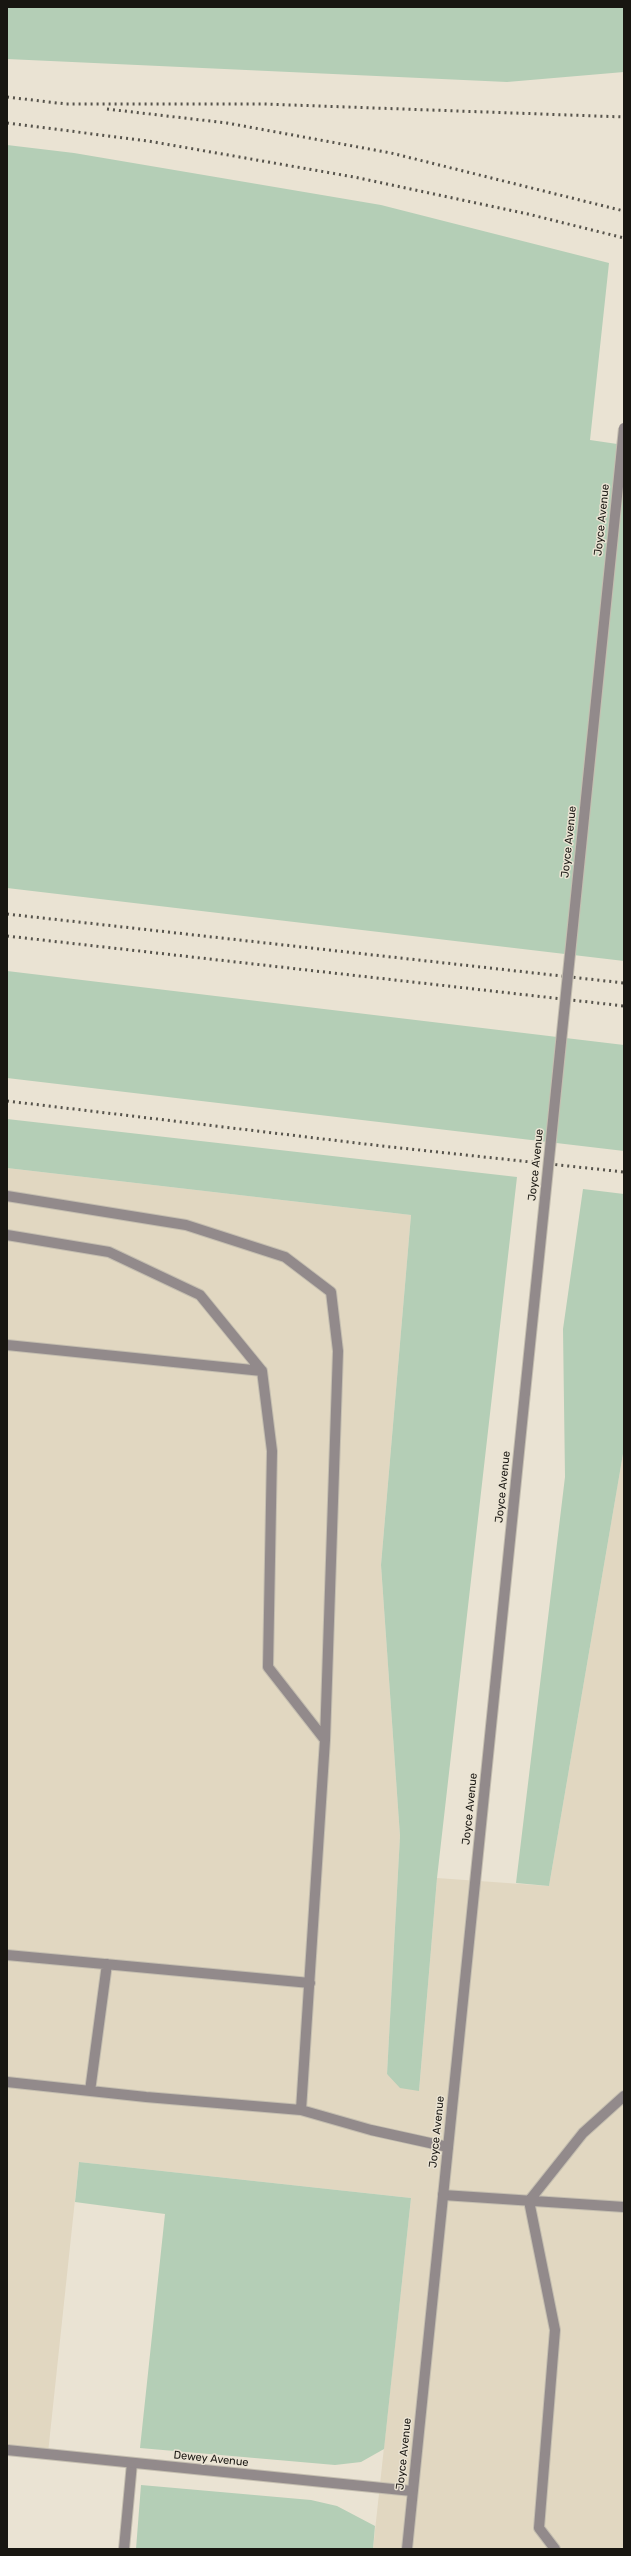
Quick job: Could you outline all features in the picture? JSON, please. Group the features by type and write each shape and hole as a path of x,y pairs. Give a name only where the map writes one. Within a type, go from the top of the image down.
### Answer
{"street":[{"name":"Joyce Avenue","path":"407,2549 624,428"},
{"path":"7,1196 186,1225 285,1257 330,1292 338,1351 325,1740 301,2110"},
{"path":"7,1235 109,1252 200,1295 262,1371 272,1451 268,1667 325,1740"},
{"path":"7,1345 262,1371"},
{"path":"7,1955 310,1983"},
{"path":"90,2091 107,1964"},
{"path":"7,2082 301,2110 371,2130 448,2146"},
{"path":"555,2549 539,2528 555,2330 529,2201 583,2133 624,2096"},
{"path":"443,2195 624,2207"},
{"name":"Dewey Avenue","path":"7,2450 412,2491"},
{"path":"124,2549 132,2463"}],"shaded area":[{"path":"7,1168 411,1215 381,1565 400,1836 387,2074 419,2091 437,1878 549,1886 624,1448 624,2549 373,2549 411,2198 79,2162 48,2453 7,2450"}],"green space":[{"path":"7,7 624,7 624,72 507,82 7,59"},
{"path":"7,145 74,153 381,205 609,263 590,440 624,445 624,961 7,888"},
{"path":"7,971 624,1045 624,1151 7,1078"},
{"path":"7,1119 517,1177 437,1878 419,2091 400,2088 387,2074 400,1836 381,1565 411,1215 7,1168"},
{"path":"583,1189 624,1194 624,1448 549,1886 516,1883 565,1477 563,1329"},
{"path":"79,2162 411,2198 384,2449 361,2462 335,2465 140,2448 165,2214 75,2202"},
{"path":"141,2485 311,2500 337,2506 375,2526 373,2549 136,2549"}],"railway":[{"path":"7,97 66,104 264,104 624,117"},
{"path":"107,109 227,123 391,153 624,211"},
{"path":"7,123 148,141 354,177 528,214 624,238"},
{"path":"7,914 624,983"},
{"path":"7,936 624,1006"},
{"path":"7,1101 382,1146 624,1172"}]}
